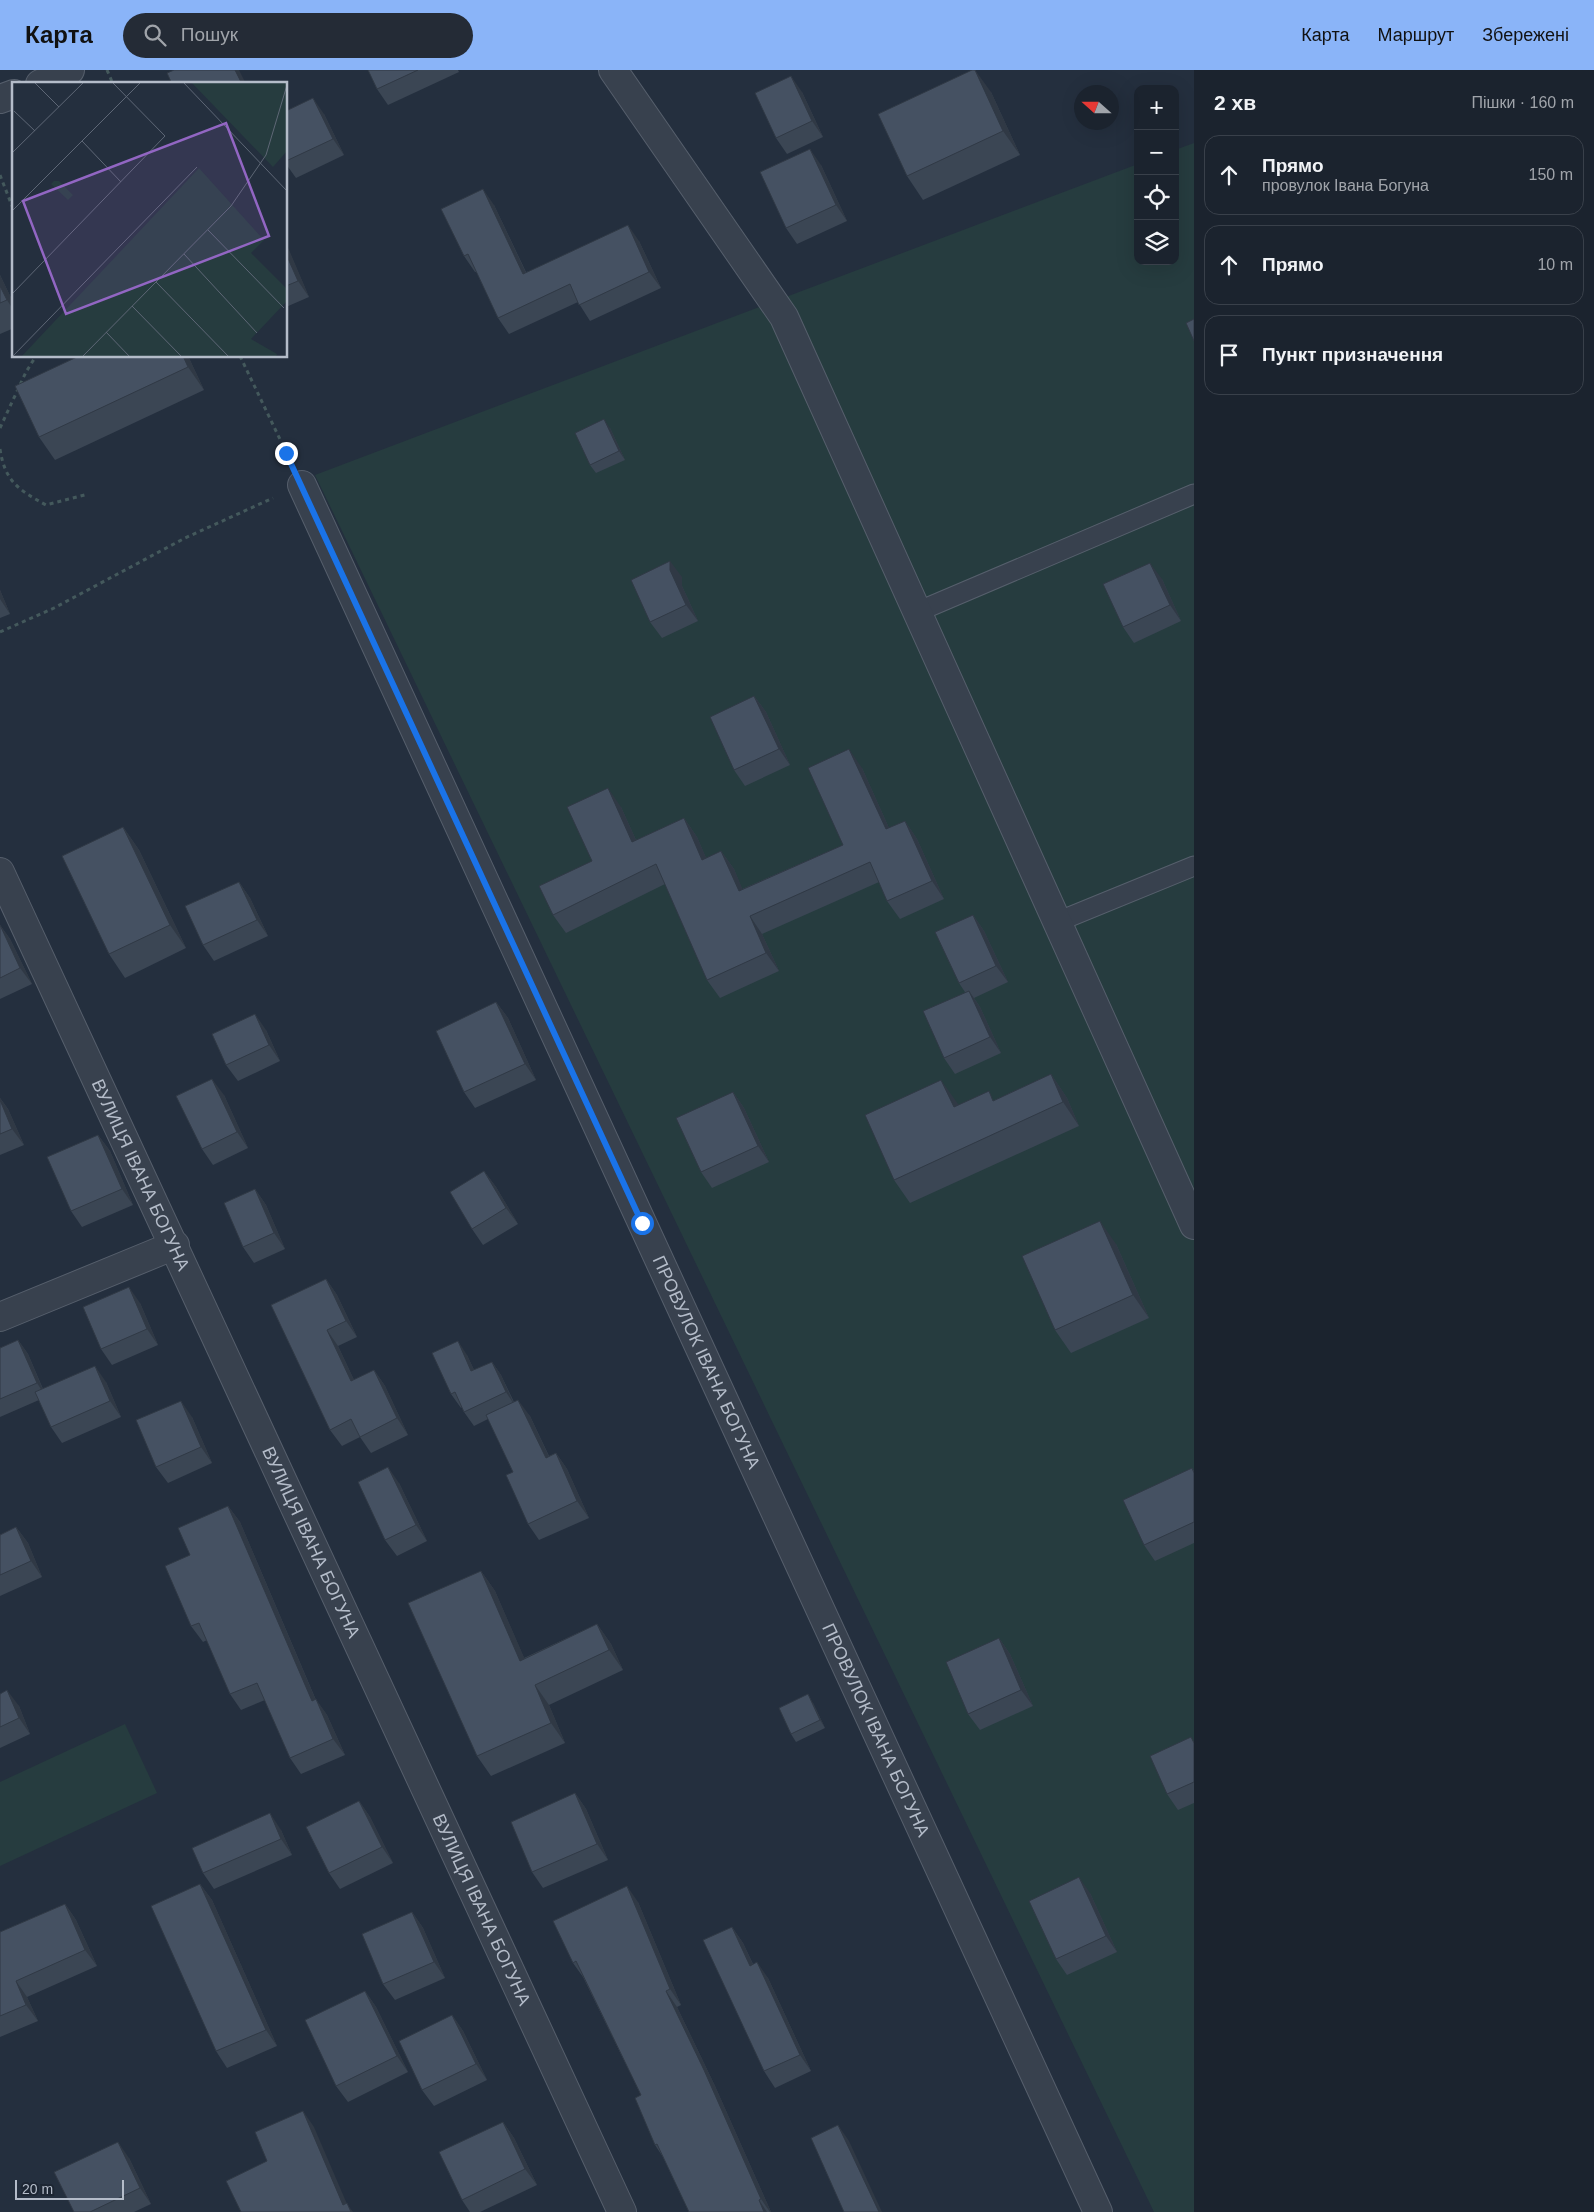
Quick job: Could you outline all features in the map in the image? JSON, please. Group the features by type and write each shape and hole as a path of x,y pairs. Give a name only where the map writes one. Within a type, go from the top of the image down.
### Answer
{"street":[{"path":"44,82 70,70"},
{"path":"612,70 784,317 1194,1224"},
{"path":"0,99 12,95"},
{"name":"ПРОВУЛОК ІВАНА БОГУНА","path":"302,486 1098,2212"},
{"name":"ВУЛИЦЯ ІВАНА БОГУНА","path":"0,872 622,2212"},
{"path":"0,1317 174,1245"}],"lane":[{"path":"917,612 1194,494"},
{"path":"1057,922 1194,866"}],"path":[{"path":"106,70 112,82"},
{"path":"0,175 12,206"},
{"path":"0,428 26,372 35,358"},
{"path":"0,632 54,608 186,538 302,486 241,358"},
{"path":"0,449 2,466 18,489 46,506 88,494"}],"green space":[{"path":"1194,143 1194,2212 1154,2212 315,475 1134,166 1134,265 1179,265 1179,149"},
{"path":"125,1724 157,1793 0,1866 0,1782"}],"building":[{"path":"174,70 235,70 241,82 171,82 167,73"},
{"path":"368,70 418,70 377,89"},
{"path":"975,70 1003,131 907,176 878,114"},
{"path":"791,76 812,121 776,138 755,93"},
{"path":"313,98 333,139 288,160 288,110"},
{"path":"810,149 836,205 786,228 760,172"},
{"path":"483,189 523,274 628,225 649,272 579,305 570,284 498,318 468,254 464,256 441,209"},
{"path":"288,258 298,281 288,285"},
{"path":"0,286 7,300 0,303"},
{"path":"1194,319 1194,341 1186,323"},
{"path":"75,358 184,358 188,367 39,437 15,386"},
{"path":"604,419 619,451 590,465 575,433"},
{"path":"670,561 670,570 686,605 650,622 631,580"},
{"path":"1150,563 1170,605 1123,627 1103,584"},
{"path":"754,696 779,749 734,770 710,717"},
{"path":"849,749 886,829 905,821 932,881 887,901 870,862 750,916 766,953 707,980 656,864 553,915 539,886 592,861 567,807 608,788 632,842 684,818 702,860 721,851 739,891 843,845 808,768"},
{"path":"123,827 170,925 109,954 62,856"},
{"path":"239,882 257,920 203,945 185,906"},
{"path":"973,915 996,966 959,983 935,932"},
{"path":"0,925 20,968 0,978"},
{"path":"969,991 990,1037 944,1058 923,1011"},
{"path":"496,1002 525,1064 464,1092 436,1031"},
{"path":"255,1014 269,1045 226,1065 212,1034"},
{"path":"1051,1074 1063,1102 894,1180 865,1115 941,1080 954,1107 989,1091 993,1101"},
{"path":"212,1079 237,1132 202,1149 176,1096"},
{"path":"733,1092 758,1146 701,1172 676,1118"},
{"path":"0,1100 12,1129 0,1134"},
{"path":"98,1135 122,1189 71,1211 47,1157"},
{"path":"484,1171 506,1208 472,1229 450,1192"},
{"path":"255,1189 274,1233 243,1247 224,1203"},
{"path":"1100,1221 1133,1295 1055,1330 1022,1256"},
{"path":"326,1279 346,1321 327,1330 351,1381 374,1370 397,1418 360,1437 351,1419 330,1430 271,1305"},
{"path":"129,1287 147,1329 101,1349 83,1307"},
{"path":"18,1340 37,1383 0,1399 0,1348"},
{"path":"458,1341 471,1371 492,1362 506,1392 464,1412 455,1392 451,1394 432,1353"},
{"path":"95,1366 110,1401 51,1427 35,1392"},
{"path":"518,1400 546,1458 556,1453 577,1501 528,1524 506,1475 513,1472 486,1415"},
{"path":"181,1401 201,1447 156,1467 136,1420"},
{"path":"388,1467 416,1525 385,1540 358,1482"},
{"path":"1192,1468 1194,1473 1194,1522 1144,1545 1123,1500"},
{"path":"228,1506 312,1701 316,1699 333,1739 290,1758 257,1683 230,1694 199,1623 191,1626 165,1566 190,1555 178,1528"},
{"path":"16,1527 31,1561 0,1575 0,1535"},
{"path":"481,1571 520,1661 597,1624 609,1650 535,1685 551,1723 477,1756 408,1603"},
{"path":"999,1638 1021,1690 968,1714 946,1662"},
{"path":"7,1690 19,1718 0,1727 0,1694"},
{"path":"808,1694 820,1720 791,1734 779,1708"},
{"path":"1191,1737 1194,1743 1194,1782 1167,1794 1150,1756"},
{"path":"575,1793 597,1844 532,1872 511,1822"},
{"path":"359,1801 382,1847 329,1873 306,1827"},
{"path":"270,1813 281,1839 203,1873 192,1848"},
{"path":"1079,1877 1106,1936 1056,1959 1029,1901"},
{"path":"200,1884 266,2030 216,2051 151,1906"},
{"path":"627,1886 670,1989 666,1991 704,2070 761,2199 759,2200 764,2212 689,2212 657,2144 655,2145 635,2098 641,2095 576,1961 573,1963 553,1921"},
{"path":"65,1904 85,1950 16,1981 26,2005 0,2016 0,1932"},
{"path":"412,1912 434,1962 383,1984 362,1934"},
{"path":"732,1927 750,1966 757,1962 800,2055 764,2071 703,1940"},
{"path":"365,1991 397,2056 336,2086 305,2020"},
{"path":"452,2015 476,2064 422,2090 399,2041"},
{"path":"303,2111 343,2205 347,2203 351,2212 241,2212 226,2181 267,2161 255,2132"},
{"path":"503,2122 525,2169 462,2200 439,2152"},
{"path":"838,2125 879,2212 844,2212 811,2138"},
{"path":"118,2142 140,2188 90,2212 74,2212 54,2172"}],"route":[{"path":"286,453 642,1223"}]}
